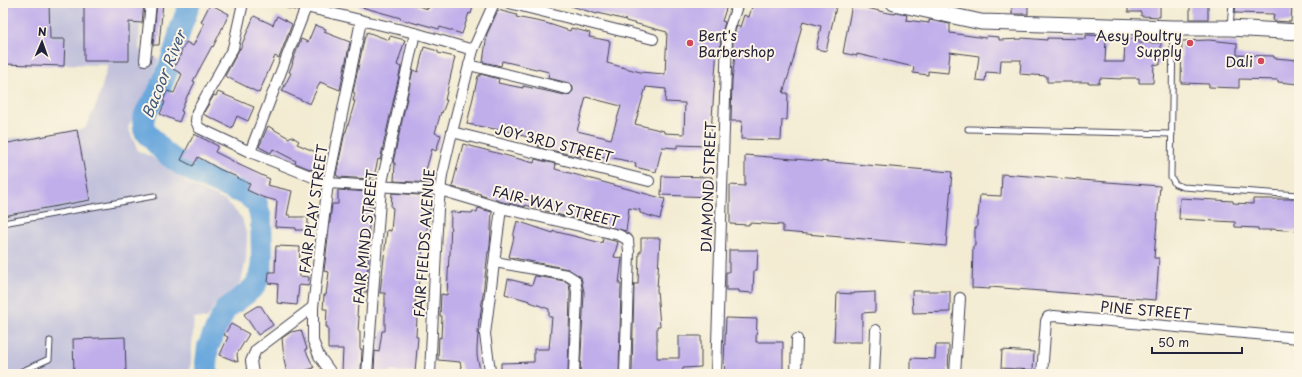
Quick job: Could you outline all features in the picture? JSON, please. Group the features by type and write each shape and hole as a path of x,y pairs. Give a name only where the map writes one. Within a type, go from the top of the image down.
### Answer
{"main road":[{"path":"894,3 981,22 1173,28 1230,28 1299,32"}],"street":[{"path":"145,60 151,3"},
{"name":"FAIR-WAY STREET","path":"243,3 233,48 198,112 196,121 199,128 250,152 328,183 440,190 501,208 619,235 628,240 629,252 625,374"},
{"path":"289,3 416,33 473,50"},
{"name":"FAIR FIELDS AVENUE","path":"430,374 440,190 452,132 473,50 494,3"},
{"path":"509,3 653,39"},
{"name":"DIAMOND STREET","path":"716,374 727,36 738,3"},
{"path":"250,152 306,7"},
{"name":"FAIR PLAY STREET","path":"332,374 319,356 313,341 313,307 328,183 362,21"},
{"name":"FAIR MIND STREET","path":"367,374 381,187 416,33"},
{"path":"469,65 567,89"},
{"name":"JOY 3RD STREET","path":"452,132 649,181"},
{"path":"492,374 490,371 485,334 501,208"},
{"path":"495,262 568,275 575,280 577,292 574,374"},
{"path":"955,374 960,298"},
{"path":"253,374 251,361 256,350 313,307"},
{"name":"PINE STREET","path":"1042,374 1046,321 1048,317 1054,316 1299,338"},
{"path":"874,374 876,330"},
{"path":"796,374 797,339"}],"lane":[{"path":"1230,28 1232,3"},
{"path":"1173,28 1171,177 1175,184 1183,187 1299,195"},
{"path":"968,129 1172,134"},
{"path":"3,223 154,196"},
{"path":"16,374 49,359 50,341"}],"shaded area":[{"path":"3,3 141,3 139,49 159,59 149,87 128,127 138,151 152,157 190,185 226,201 242,218 247,236 246,260 241,282 227,297 214,306 207,319 194,318 190,374 3,374 3,370 6,369 6,330 3,324 3,139 85,129 97,103 108,65 3,63"}],"building":[{"path":"3,3 49,3 50,39 65,39 64,66 3,64"},
{"path":"84,3 144,3 142,23 129,22 129,61 84,61"},
{"path":"157,3 163,3 159,45 153,45"},
{"path":"358,3 408,3 428,9 430,3 474,3 462,34 440,27 439,29 400,19 401,18 358,6"},
{"path":"568,3 728,3 722,21 725,22 721,36 720,50 717,48 711,132 707,131 707,146 677,145 677,148 662,147 656,172 635,167 636,163 609,157 609,159 581,152 580,157 538,147 540,140 512,132 467,124 478,76 480,76 480,74 499,79 498,83 523,88 523,86 565,95 569,95 573,91 573,87 569,83 548,78 549,72 502,61 501,66 483,62 487,34 498,10 517,15 516,17 546,23 570,31 571,28 590,33 589,37 610,41 607,63 640,72 665,74 667,32 568,5","holes":["646,87 666,89 665,102 685,103 684,134 664,133 664,131 635,124","586,97 621,106 611,139 577,131"]},
{"path":"753,3 837,3 826,51 816,49 821,26 803,21 783,93 788,93 787,120 782,120 781,140 741,139 742,121 731,121 732,80 735,55 733,54 733,37 737,26 740,27 744,15 749,17"},
{"path":"1012,3 1028,3 1028,14 1012,14"},
{"path":"1128,3 1160,3 1160,17 1141,16 1141,12 1128,12"},
{"path":"1190,3 1208,3 1208,19 1190,19"},
{"path":"1236,3 1292,3 1291,22 1273,21 1274,14 1235,13"},
{"path":"210,4 229,14 213,47 212,46 193,81 195,82 181,111 183,112 179,122 160,114 165,102 163,101 167,91 174,93 182,74 173,69 186,42 193,46 204,24 201,22"},
{"path":"852,4 883,12 907,15 906,20 929,23 929,20 950,24 950,33 986,38 987,36 999,37 999,40 1022,38 1047,40 1047,38 1086,39 1086,35 1106,36 1105,62 1124,62 1125,39 1139,39 1139,43 1161,43 1160,65 1154,64 1153,83 1139,83 1139,78 1100,78 1099,83 1047,82 1047,76 1020,74 1021,60 1001,60 1000,73 986,72 985,81 976,80 979,56 950,52 948,73 928,71 928,75 913,73 914,67 857,54 857,56 843,53"},
{"path":"254,16 273,25 277,16 292,24 279,58 275,56 259,93 225,76 240,49"},
{"path":"315,25 326,29 324,32 350,42 340,90 320,82 310,104 282,91 291,73 289,72 301,39 308,42"},
{"path":"367,32 389,40 390,36 405,40 397,65 401,67 380,160 378,159 374,177 371,176 371,179 338,177 336,175 345,132 355,101 353,101 355,93 353,92"},
{"path":"1209,40 1237,43 1237,55 1274,56 1274,58 1299,60 1299,84 1278,82 1278,80 1239,79 1239,88 1209,87 1209,84 1181,83 1182,41"},
{"path":"424,47 438,51 438,53 455,57 445,100 447,100 442,113 441,112 435,133 441,135 436,151 432,149 426,170 434,171 432,183 394,181 395,163 393,162 413,70 418,72"},
{"path":"218,92 254,107 248,121 237,116 232,128 203,114 214,95 216,96"},
{"path":"268,126 289,138 291,136 299,141 297,144 318,153 316,158 320,160 315,171 295,163 296,161 273,149 271,153 259,147"},
{"path":"77,130 90,200 3,216 3,144"},
{"path":"194,134 218,146 215,152 270,179 267,185 292,191 287,215 290,215 290,217 308,217 308,230 275,227 277,201 262,197 247,190 250,184 198,157 193,166 181,160"},
{"path":"463,144 534,163 535,159 556,164 555,169 665,199 660,219 640,213 640,210 629,208 626,231 525,205 525,207 503,202 480,195 481,194 452,187"},
{"path":"745,155 952,172 946,246 783,232 783,225 749,223 749,225 730,224 730,185 745,186"},
{"path":"1002,174 1160,186 1154,258 1159,258 1156,300 990,287 990,289 972,288 973,246 975,246 975,228 977,228 980,195 1001,196"},
{"path":"662,176 712,177 711,197 661,195"},
{"path":"338,190 370,192 369,207 373,207 372,221 369,221 367,292 359,292 357,316 359,317 358,331 360,331 360,349 362,349 361,371 342,371 343,349 328,349 328,327 326,327 327,309 323,309 324,295 326,295 329,272 324,271 332,204 338,204"},
{"path":"392,193 432,196 421,260 418,289 416,288 414,317 417,317 416,337 418,337 415,372 390,371 389,373 374,371 375,351 379,352 382,331 385,331 385,293 380,293 387,230 391,231 393,208 391,207"},
{"path":"1180,198 1233,201 1233,203 1253,204 1253,199 1299,199 1299,231 1271,229 1258,230 1258,228 1235,227 1235,222 1179,219"},
{"path":"478,208 492,212 490,246 479,319 477,348 477,356 481,374 463,374 460,362 438,360 442,316 440,316 441,294 447,295 451,212 472,213 473,211 477,212"},
{"path":"517,221 553,233 553,231 602,243 603,238 618,242 614,257 622,258 619,284 621,284 619,374 580,374 584,292 581,277 568,269 509,257"},
{"path":"641,238 660,238 657,290 660,326 657,326 657,358 679,358 679,336 701,336 701,367 683,368 682,374 632,374 634,284 638,284"},
{"path":"276,246 300,247 299,276 309,277 308,286 299,285 297,305 277,303 278,284 268,283 269,272 275,272"},
{"path":"729,250 758,250 757,270 754,270 753,293 739,292 739,290 726,290 726,272 729,272"},
{"path":"535,276 565,281 569,284 568,374 501,374 501,363 534,362 534,349 549,349 552,317 549,317 549,309 530,301 505,294 508,279 532,285"},
{"path":"912,291 950,291 950,312 913,313"},
{"path":"875,292 875,312 862,313 862,342 834,342 837,293 854,294"},
{"path":"257,306 261,306 273,325 258,335 244,314"},
{"path":"726,318 757,319 756,342 783,342 783,374 725,374 724,361"},
{"path":"231,324 249,334 237,354 238,362 220,355 228,337 224,335"},
{"path":"301,330 307,349 305,349 314,368 293,374 287,374 282,338 291,332"},
{"path":"125,337 126,374 74,374 73,339"},
{"path":"936,345 949,345 948,374 911,374 911,358 935,359"},
{"path":"1002,350 1034,352 1033,370 1001,368"}],"waterway":[{"name":"Bacoor River","path":"190,3 169,67 157,95 147,110 143,120 144,130 165,153 183,166 200,176 247,195 257,204 261,219 261,273 255,286 226,309 220,320 208,347 206,363 208,374"}],"place":[{"name":"Bert's Barbershop","path":"690,43"},
{"name":"Aesy Poultry Supply","path":"1190,43"},
{"name":"Dali","path":"1261,61"}]}
